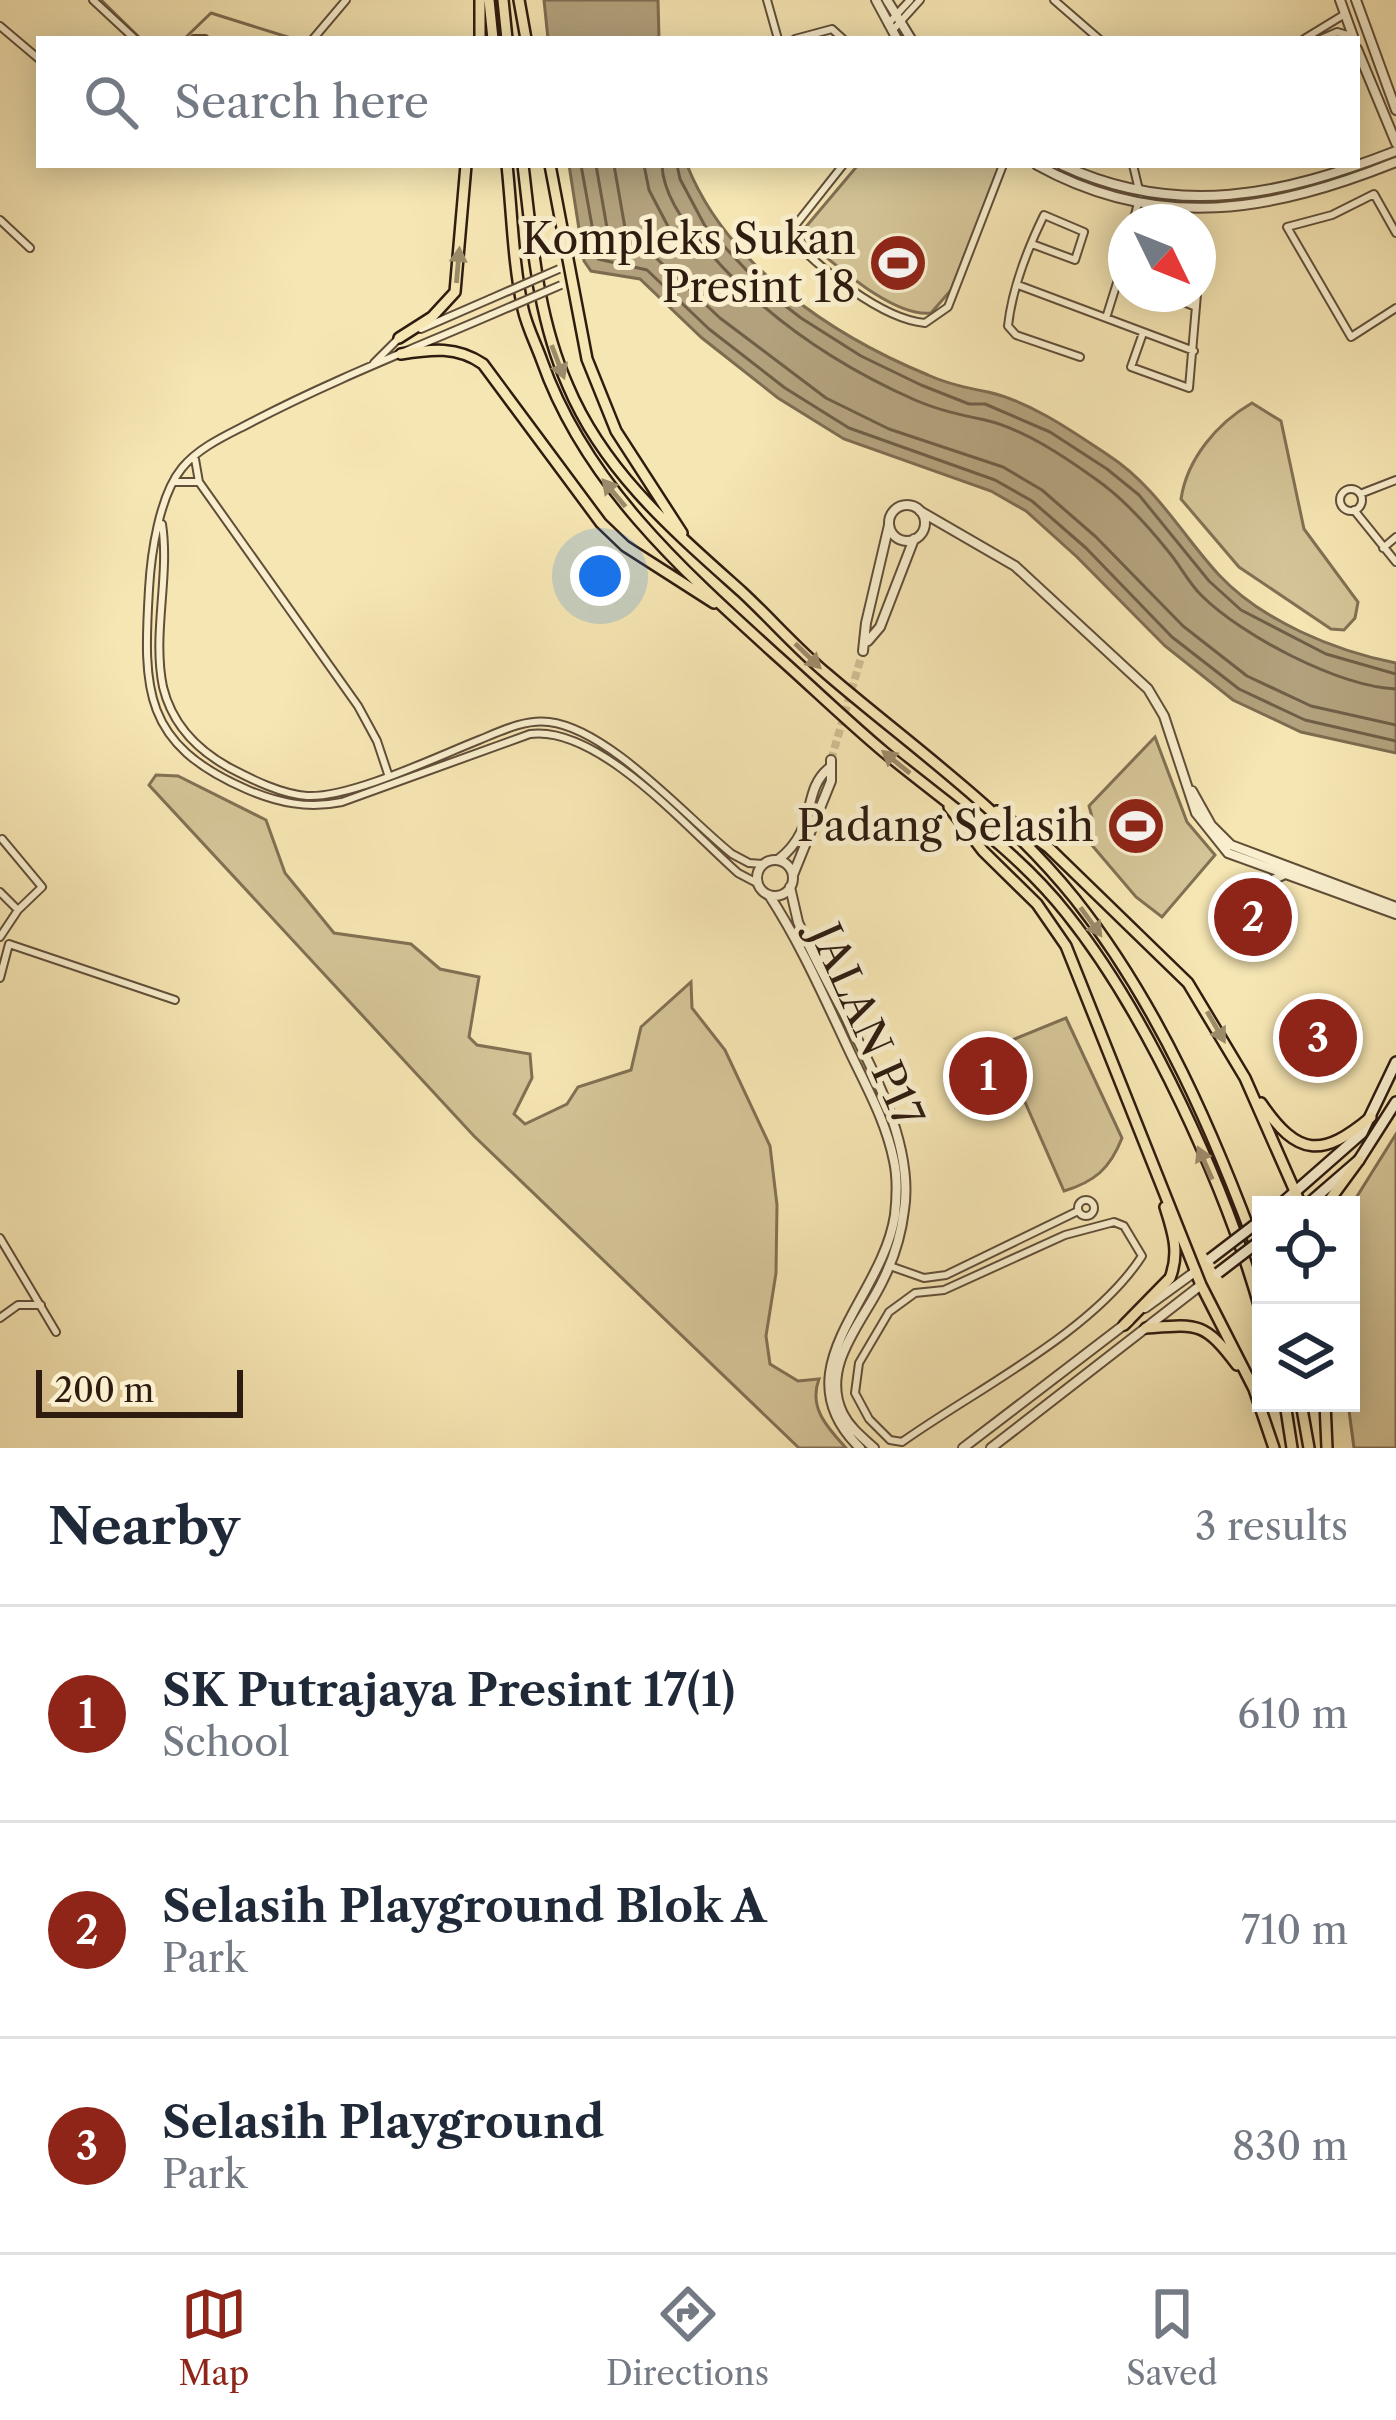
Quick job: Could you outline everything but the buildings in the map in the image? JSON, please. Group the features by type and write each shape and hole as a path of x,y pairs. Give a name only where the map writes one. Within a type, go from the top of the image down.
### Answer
{"main road":[{"path":"480,36 484,0"},
{"path":"484,0 492,36"},
{"path":"503,0 507,36"},
{"path":"519,0 525,36"},
{"path":"398,338 432,317 454,292 466,168"},
{"path":"507,168 524,312 556,401 600,477 729,612 945,802 1017,859 1067,914 1119,988 1169,1082 1223,1204 1258,1304"},
{"path":"523,168 541,304 569,390 614,466 697,553 821,670 982,802 1048,847 1188,983 1279,1130 1311,1147 1336,1143 1372,1117"},
{"path":"551,168 586,359 616,431 697,553"},
{"path":"401,354 465,352 483,364 601,523 625,546 729,612"},
{"path":"945,802 983,851 1037,904 1066,946 1201,1285 1252,1385"},
{"path":"982,802 1074,898 1135,982 1238,1196 1252,1236"},
{"path":"1291,1196 1351,1147 1372,1117 1396,1062"},
{"path":"1245,1078 1298,1196"},
{"path":"1333,1196 1396,1102"},
{"path":"1124,1324 1170,1278 1175,1261 1175,1239 1140,1128"},
{"path":"1315,1196 1359,1160"},
{"path":"1196,1271 1252,1227"},
{"path":"1201,1285 1252,1247"},
{"path":"1146,1328 1176,1323 1200,1328 1221,1344 1252,1386"},
{"path":"1262,1412 1274,1448"},
{"path":"1286,1412 1292,1448"},
{"path":"1303,1412 1309,1448"},
{"path":"1325,1412 1327,1448"}],"street":[{"path":"93,0 132,36"},
{"path":"316,36 346,0"},
{"path":"767,0 777,36"},
{"path":"876,0 895,27"},
{"path":"887,0 895,27"},
{"path":"895,27 910,0"},
{"path":"895,27 920,0"},
{"path":"1054,0 1096,36"},
{"path":"1340,0 1352,36"},
{"path":"1356,0 1396,110"},
{"path":"1309,36 1345,14"},
{"path":"0,26 36,56"},
{"path":"813,36 832,29 840,36"},
{"path":"1360,57 1396,147 1360,161"},
{"path":"1047,168 1139,197 1228,208 1327,190 1396,162"},
{"path":"841,168 794,226 791,238 851,289 906,320 925,323 948,307 1002,168"},
{"path":"1069,168 1139,197 1213,198 1288,188 1341,168"},
{"path":"1134,168 1137,204"},
{"path":"1396,233 1374,194 1332,215 1287,227 1351,337 1396,308"},
{"path":"1032,244 1075,260 1083,230 1044,215 1032,244 1007,322 1012,332 1080,357"},
{"path":"0,220 30,248"},
{"path":"370,367 398,338 569,264"},
{"path":"162,520 166,551 163,684 170,710 199,747 260,782 312,796 388,774 521,724 562,725 624,759 731,854 763,864 778,860 802,836 818,777 830,764 831,781 790,887 781,895 769,895 738,873 615,764 553,734 530,734 342,802 313,808 257,794 187,757 159,716 149,687 146,641 151,548 173,482 196,455 272,411 572,281"},
{"path":"1018,285 1194,350"},
{"path":"1106,318 1108,312"},
{"path":"1143,333 1131,367 1183,389 1191,385 1196,312"},
{"path":"196,455 200,482 358,706 388,774"},
{"path":"1360,494 1396,480"},
{"path":"173,482 200,482"},
{"path":"1360,494 1352,489 1341,496 1343,508 1354,510 1396,562"},
{"path":"1354,510 1360,505 1360,494"},
{"path":"920,511 925,519 880,627 865,647 866,623 893,512 903,506 920,511 982,544 1034,581 1148,689 1164,716 1196,813 1213,839 1235,858 1396,911"},
{"path":"889,525 898,538 918,536 941,523"},
{"path":"1384,548 1396,537"},
{"path":"146,641 161,639"},
{"path":"1190,789 1224,840 1285,875 1396,911"},
{"path":"312,796 313,808"},
{"path":"0,938 18,910 42,887 2,839"},
{"path":"778,860 793,875"},
{"path":"758,883 763,864"},
{"path":"1252,864 1265,881 1285,875"},
{"name":"JALAN P17","path":"790,887 807,944 901,1141 906,1173 905,1205 886,1264 837,1373 842,1412 874,1448"},
{"path":"0,892 18,910"},
{"name":"JALAN P17","path":"769,895 796,938 890,1144 896,1198 886,1264 837,1345 828,1371 834,1416 860,1448"},
{"path":"0,978 9,944 175,1000"},
{"path":"886,1264 934,1278 993,1253 1090,1201 1094,1210 1086,1217"},
{"path":"1078,1211 1086,1217 1088,1231"},
{"path":"1120,1224 1138,1246 1140,1260 1085,1315 902,1442 892,1442 862,1411 855,1393 857,1366 891,1310 915,1293 944,1291 1065,1235 1088,1231 1120,1224"},
{"path":"0,1238 56,1332"},
{"path":"993,1253 998,1266"},
{"path":"963,1448 1196,1271"},
{"path":"991,1448 1201,1285"},
{"path":"0,1318 18,1305 41,1305"}],"shaded area":[{"name":"Kompleks Sukan Presint 18","path":"855,168 999,168 951,290 931,313 915,312 880,297 799,235"},
{"path":"1252,403 1281,421 1304,529 1358,602 1355,618 1344,630 1331,629 1239,567 1181,499 1190,470 1206,444"},
{"name":"Padang Selasih","path":"1155,737 1187,822 1215,855 1162,917 1136,897 1079,830 1092,817 1089,806"},
{"path":"156,775 178,776 266,820 285,873 334,933 411,944 440,969 479,977 469,1037 477,1045 530,1054 532,1078 514,1114 525,1124 567,1104 578,1087 631,1070 641,1027 691,982 692,1008 725,1050 770,1146 777,1205 776,1273 766,1336 770,1364 798,1381 819,1379 818,1408 846,1448 799,1448 474,1136 149,785"},
{"path":"1066,1018 1122,1138 1100,1173 1064,1191 1000,1045"},
{"path":"1396,1134 1396,1448 1354,1448 1349,1412 1360,1412 1357,1196"}],"water":[{"path":"544,0 658,0 659,36 548,36"},
{"path":"569,168 688,168 705,201 755,265 820,317 891,359 950,383 1004,397 1066,427 1140,481 1219,575 1256,606 1325,642 1396,663 1396,753 1301,732 1233,700 1165,646 1026,511 991,491 844,439 778,398 702,338 640,279 591,271 584,261"}],"waterway":[{"path":"101,0 138,36"},
{"path":"187,36 211,13 284,36"}],"tunnel":[{"path":"831,760 863,651"}],"place":[{"name":"Kompleks Sukan Presint 18","path":"898,263"},
{"name":"Padang Selasih","path":"1136,826"},
{"name":"Selasih Playground Blok A","path":"1253,917"},
{"name":"Selasih Playground","path":"1318,1038"},
{"name":"SK Putrajaya Presint 17(1)","path":"988,1076"}]}
